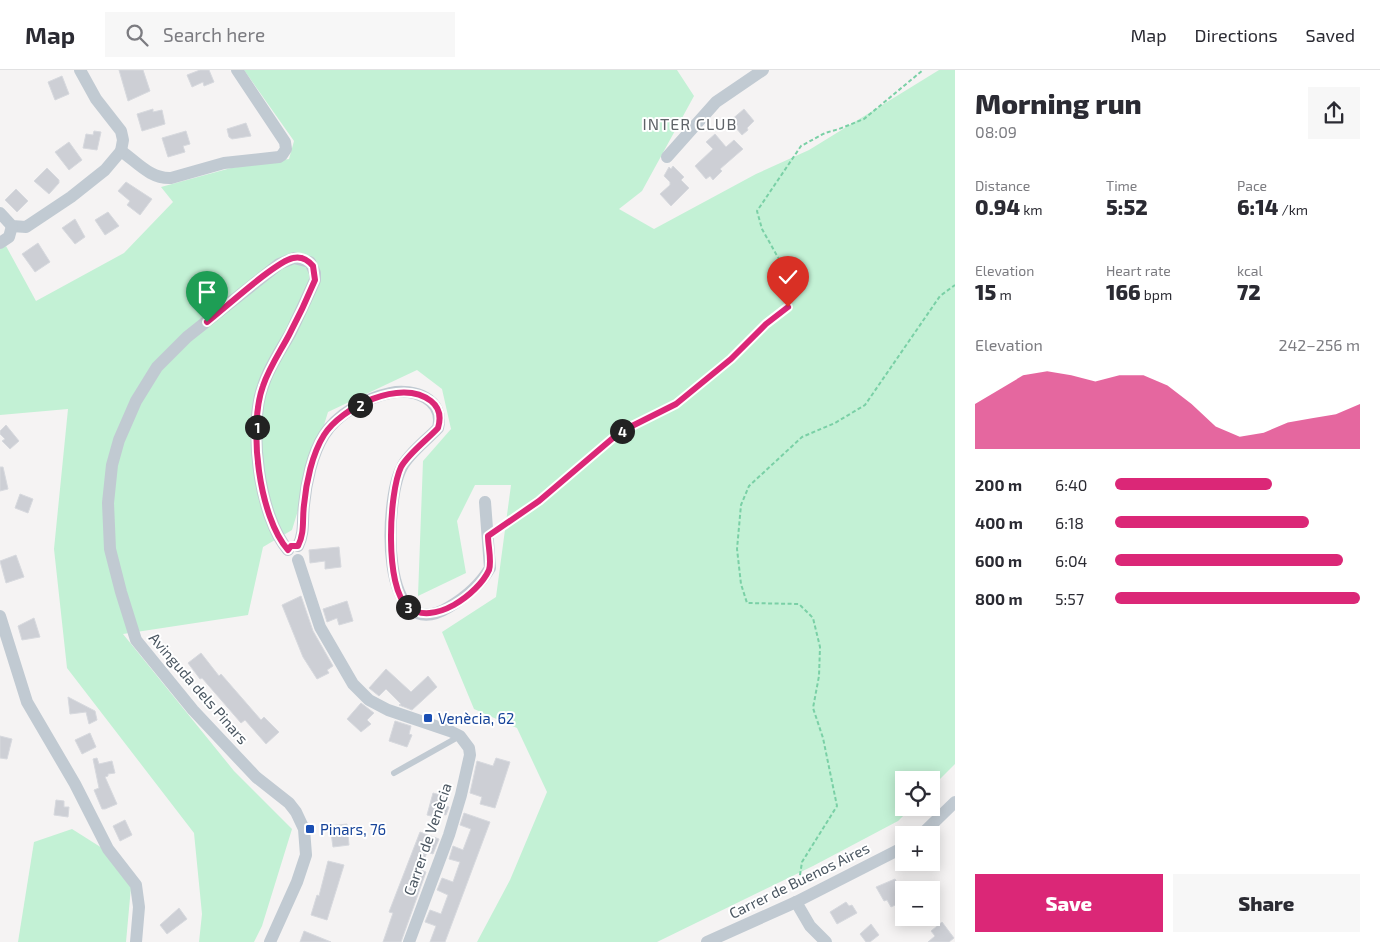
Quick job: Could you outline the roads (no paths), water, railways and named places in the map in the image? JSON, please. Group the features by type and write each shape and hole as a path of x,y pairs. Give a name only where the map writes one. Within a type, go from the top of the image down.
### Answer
{"street":[{"path":"0,213 12,226 26,227 71,197 105,170 121,151 123,140 121,130 96,99 80,70"},
{"path":"121,151 143,168 162,178 171,178 242,160 273,158 282,155 286,149 285,142 237,70"},
{"path":"667,158 716,102 763,70"},
{"path":"0,243 9,237 12,226"},
{"name":"Avinguda dels Pinars","path":"270,942 297,882 306,855 304,829 296,812 289,803 256,777 193,710 136,640 131,630 110,549 108,503 112,465 119,440 136,401 157,368 187,337 279,264 294,258 310,262 315,273 315,280 262,386 257,418 258,462 264,495 279,540 293,548"},
{"path":"460,736 388,710 370,700 353,684 320,627 298,560 292,560 288,557 304,530 303,506 308,476 322,437 332,424 354,408 390,393 408,392 428,398 434,403 439,412 440,420 438,428 402,465 394,494 391,533 395,581 403,602 414,611 430,614 444,610 478,586 490,568 485,502"},
{"path":"0,616 27,702 75,784 108,849 136,885 139,907 136,942"},
{"name":"Carrer de Venècia","path":"409,942 449,836 461,795 470,756 469,748 460,736"},
{"path":"930,826 955,802"},
{"name":"Carrer de Buenos Aires","path":"707,942 796,902 895,852"},
{"path":"796,902 810,926 826,942"}],"lane":[{"path":"394,772 460,736"}],"place":[{"name":"Venècia, 62","path":"428,718"},
{"name":"Pinars, 76","path":"310,829"}],"district":[{"name":"INTER CLUB","path":"690,123"}]}
